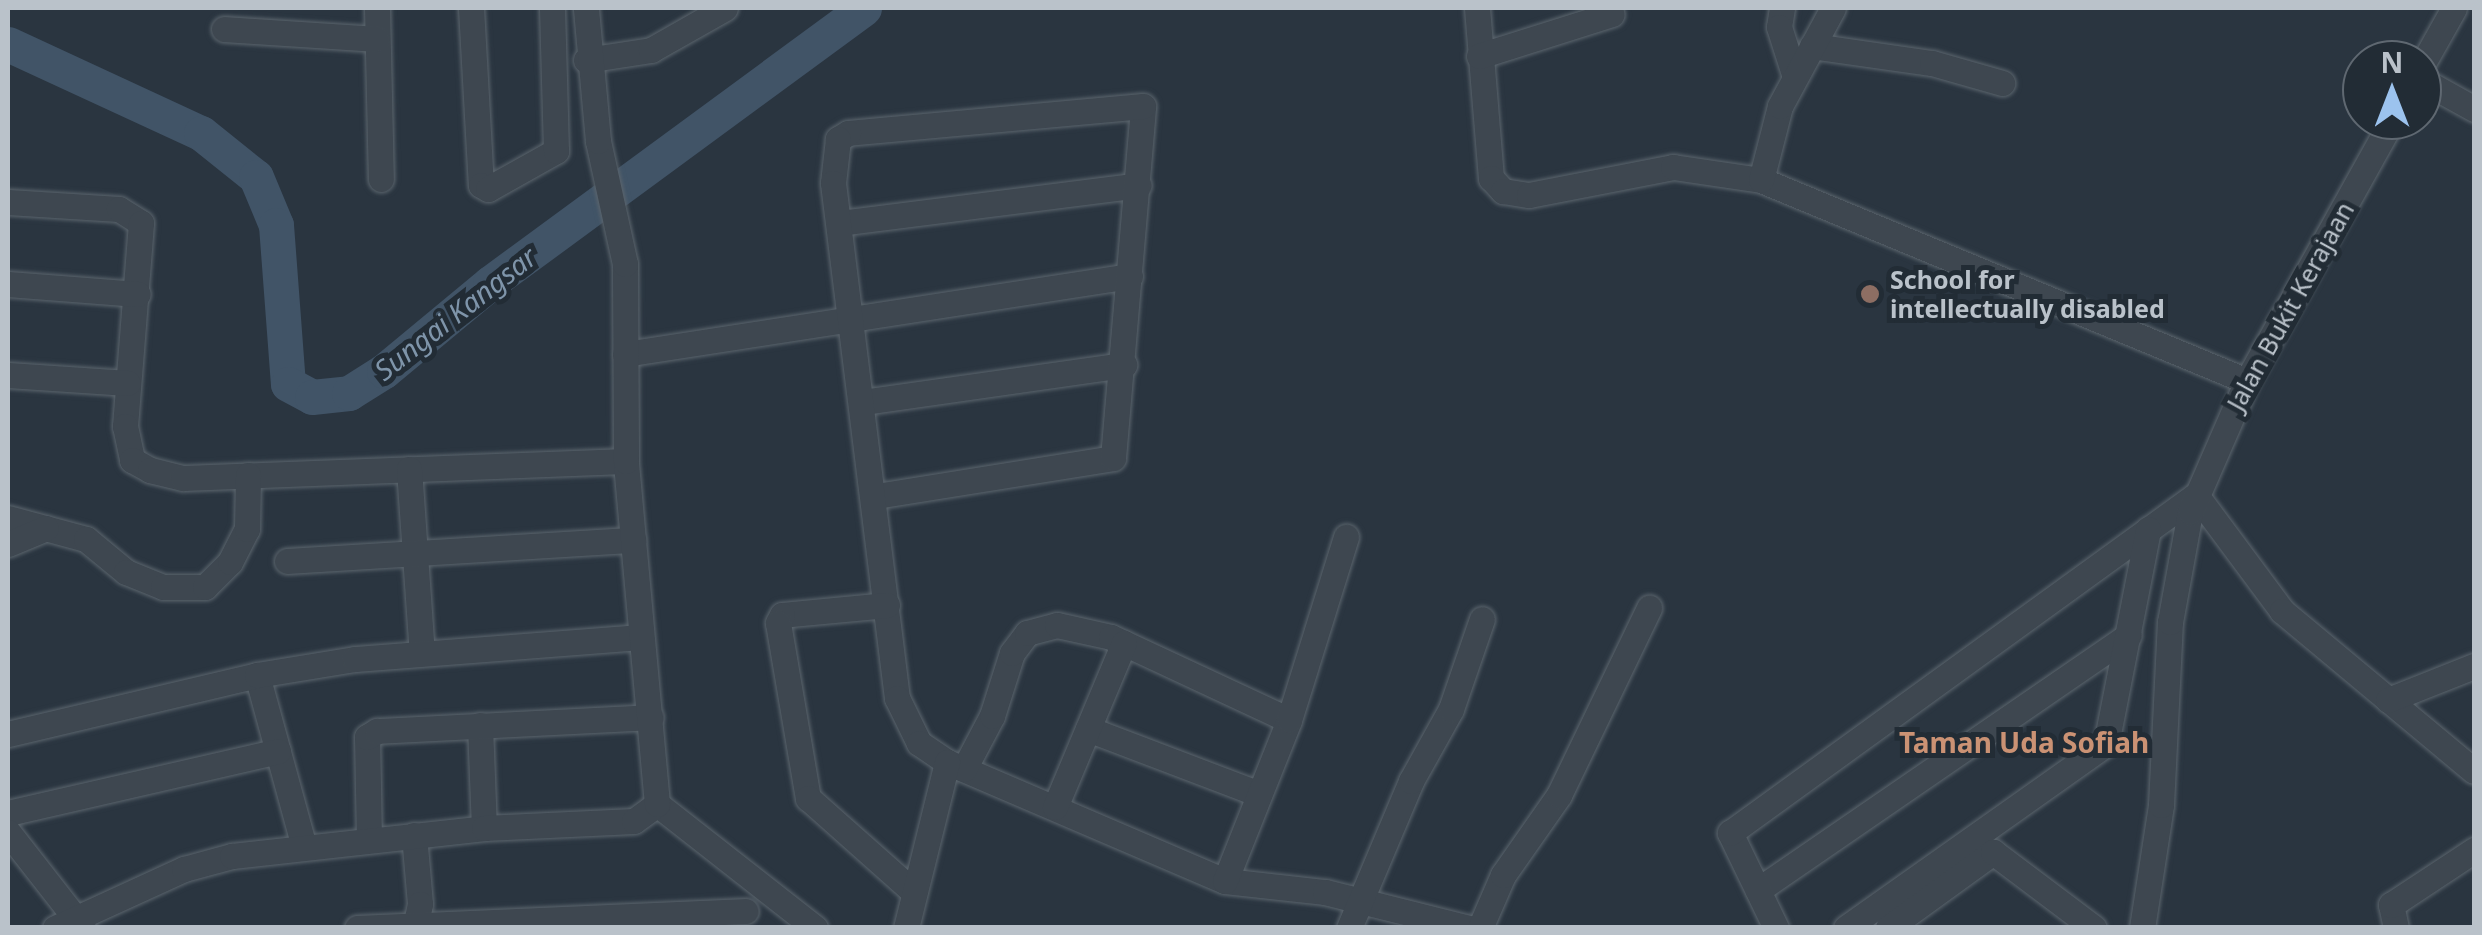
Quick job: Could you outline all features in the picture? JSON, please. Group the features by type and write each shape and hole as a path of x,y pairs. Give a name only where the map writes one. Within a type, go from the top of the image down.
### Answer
{"street":[{"path":"376,8 380,179"},
{"path":"471,8 482,187 492,189 556,151 552,8"},
{"path":"586,8 586,60 598,141 625,264 626,460 658,804 747,908"},
{"path":"586,60 651,50 725,8"},
{"path":"1476,8 1490,178 1503,191 1529,195 1673,167 1761,180 2247,381"},
{"path":"1781,8 1781,38 1795,77"},
{"path":"1761,180 1780,106 1832,8"},
{"path":"2436,40 2454,8"},
{"path":"1480,56 1612,14"},
{"path":"224,28 377,39"},
{"path":"1812,46 1932,63 2002,83"},
{"path":"2442,91 2474,109"},
{"path":"876,496 1106,463 1116,448 1146,110 1126,104 848,133 833,154 898,698 919,743 955,766 1226,881 1356,900 1469,928"},
{"name":"Jalan Bukit Kerajaan","path":"2142,928 2161,805 2170,622 2196,495 2247,381 2381,140"},
{"path":"839,223 1139,184"},
{"path":"8,202 119,209 141,223 125,426 132,460 183,478 626,460"},
{"path":"625,354 852,324 1130,276"},
{"path":"8,284 138,294"},
{"path":"863,402 1124,365"},
{"path":"8,375 128,383"},
{"path":"409,469 422,654"},
{"path":"8,518 86,539 126,572 163,587 205,587 230,562 247,529 248,475"},
{"path":"1776,928 1730,833 2196,495 2282,611 2388,700 2464,746 2474,771"},
{"path":"8,544 46,528"},
{"path":"1846,928 2106,744 2148,529"},
{"path":"1226,881 1289,720 1346,536"},
{"path":"287,561 633,540"},
{"path":"887,605 782,615 778,623 808,798 914,892"},
{"path":"1480,928 1503,875 1559,795 1649,608"},
{"path":"1349,928 1356,900 1451,709 1482,620"},
{"path":"906,928 955,766 992,716 1012,653 1028,632 1057,625 1124,643 1289,720"},
{"path":"1758,890 2129,635"},
{"path":"8,734 256,674 422,654 642,638"},
{"path":"1055,808 1124,643"},
{"path":"2388,700 2474,666"},
{"path":"256,674 304,846"},
{"path":"369,840 367,737 391,728 651,717"},
{"path":"480,724 484,828"},
{"path":"1088,730 1260,794"},
{"path":"8,813 278,751"},
{"path":"8,832 71,925 184,869 304,846 484,828 634,822 658,804"},
{"path":"414,836 416,924"},
{"path":"2396,928 2391,905 2474,850"},
{"path":"1888,928 1993,852 2094,928"},
{"path":"357,928 747,908 816,928"}],"waterway":[{"name":"Sungai Kangsar","path":"8,44 201,133 256,177 276,225 288,384 312,397 349,393 384,371 490,283 864,8"}],"place":[{"name":"School for intellectually disabled","path":"1870,294"}],"district":[{"name":"Taman Uda Sofiah","path":"2024,742"}]}
